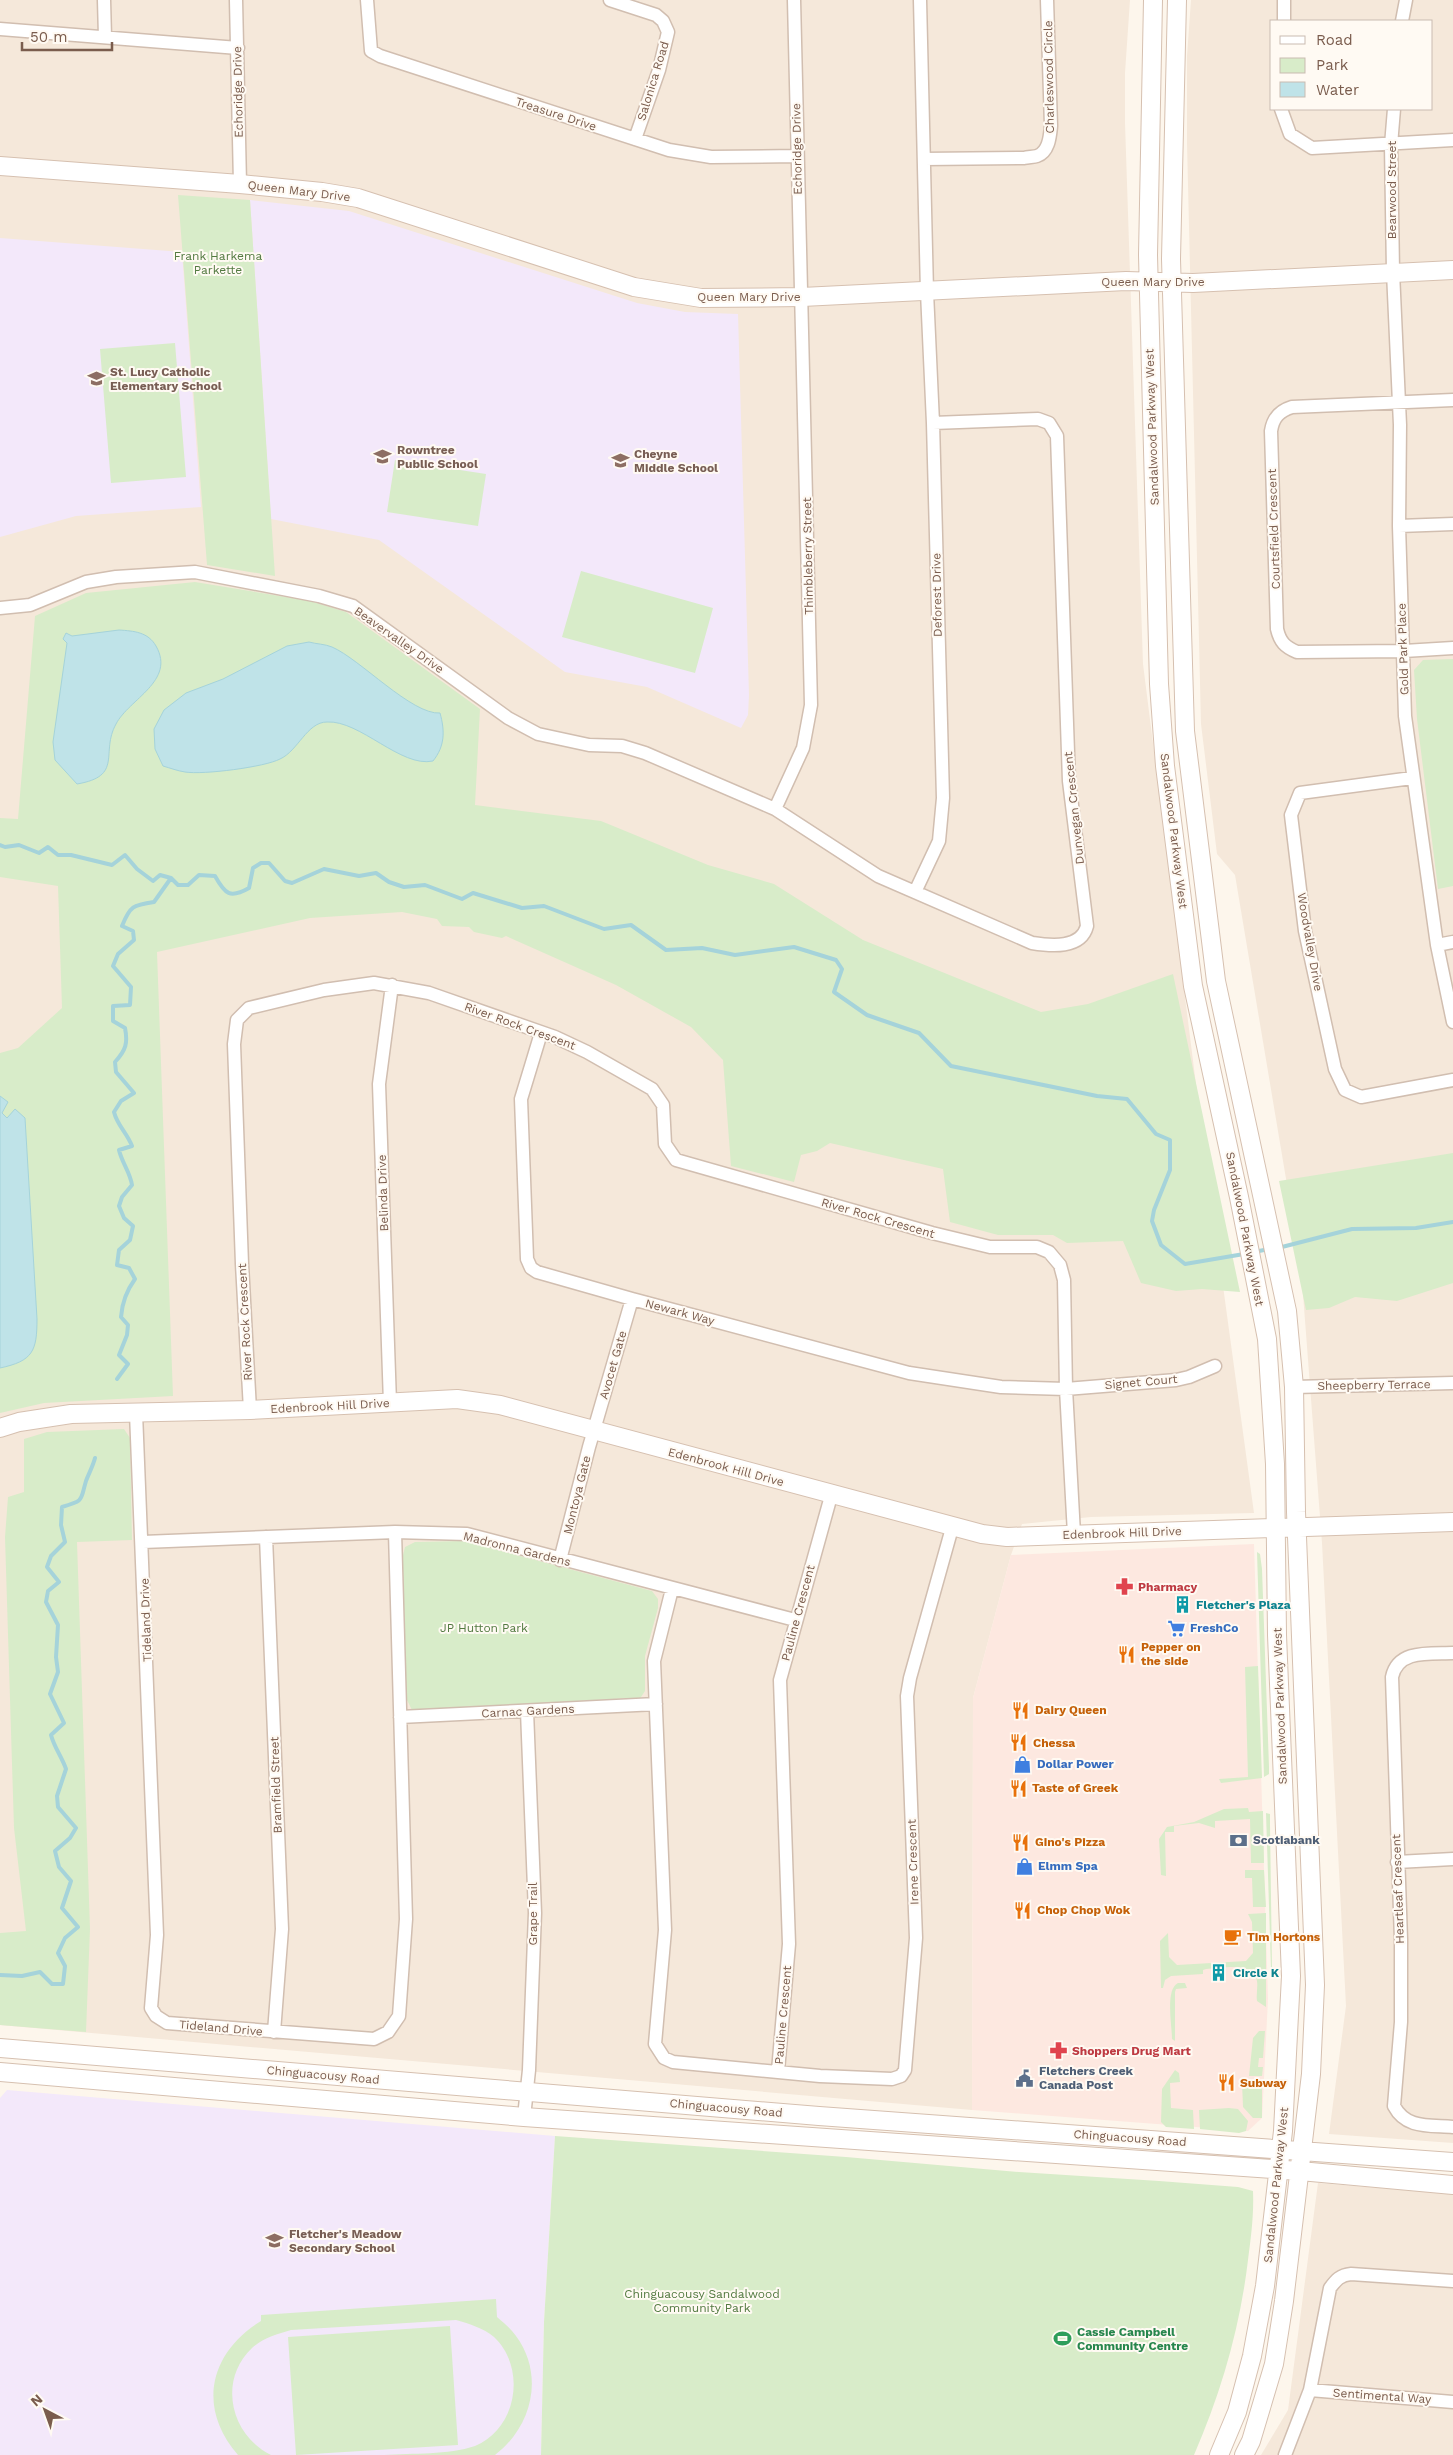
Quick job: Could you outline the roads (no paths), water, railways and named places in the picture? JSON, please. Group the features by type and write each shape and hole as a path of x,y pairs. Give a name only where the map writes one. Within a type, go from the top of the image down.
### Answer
{"main road":[{"name":"Sandalwood Parkway West","path":"1153,0 1148,282 1159,684 1165,766 1193,986 1239,1197 1267,1339 1271,1381 1276,1528 1277,1635 1291,1976 1281,2148 1264,2286 1252,2356 1237,2412 1219,2455"},
{"name":"Sandalwood Parkway West","path":"1176,0 1172,282 1185,731 1216,981 1260,1189 1283,1286 1294,1387 1297,1527 1315,1985 1311,2074 1303,2150 1274,2364 1251,2441 1244,2455"},
{"name":"Queen Mary Drive","path":"0,166 240,184 322,192 358,198 595,275 651,291 718,299 927,292 1087,282 1172,282 1453,270"},
{"name":"Edenbrook Hill Drive","path":"0,1428 19,1422 71,1414 250,1410 457,1399 500,1405 952,1528 1007,1537 1453,1522"},
{"name":"Chinguacousy Road","path":"0,2048 826,2116 1453,2162"},
{"name":"Chinguacousy Road","path":"0,2072 524,2117 1300,2171 1453,2184"}],"street":[{"path":"104,0 105,37"},
{"name":"Echoridge Drive","path":"236,0 240,184"},
{"name":"Treasure Drive","path":"366,0 371,50 380,56 669,150 711,157 797,156"},
{"name":"Salonica Road","path":"610,0 656,15 663,21 668,32 659,70 635,139"},
{"name":"Echoridge Drive","path":"794,0 802,297"},
{"path":"920,0 927,292"},
{"name":"Charleswood Circle","path":"924,159 1024,158 1037,156 1044,151 1048,145 1051,126 1047,0"},
{"path":"1284,0 1284,20"},
{"path":"1402,20 1406,0"},
{"path":"0,29 238,48"},
{"path":"1281,110 1290,134 1312,148 1453,140"},
{"name":"Bearwood Street","path":"1393,272 1391,145 1394,110"},
{"name":"Gold Park Place","path":"1393,272 1400,425 1399,526 1405,716 1412,778 1437,945 1453,1022"},
{"name":"Deforest Drive","path":"915,892 939,840 943,798 933,423 927,292"},
{"name":"Thimbleberry Street","path":"775,809 803,748 811,705 802,297"},
{"path":"1398,402 1453,400"},
{"name":"Courtsfield Crescent","path":"1398,402 1292,407 1282,410 1273,420 1271,431 1277,629 1280,640 1288,648 1298,652 1404,651"},
{"name":"Dunvegan Crescent","path":"775,809 878,876 1032,943 1052,946 1078,940 1085,934 1087,926 1069,782 1057,436 1049,423 1038,419 933,423"},
{"path":"1399,526 1453,524"},
{"name":"Beavervalley Drive","path":"0,608 30,605 86,582 116,577 196,572 320,596 353,606 508,718 538,734 589,744 622,746 644,753 775,809"},
{"path":"1404,651 1453,648"},
{"name":"Woodvalley Drive","path":"1412,778 1300,793 1291,815 1305,931 1335,1069 1345,1090 1361,1097 1453,1080"},
{"path":"1437,945 1453,942"},
{"name":"River Rock Crescent","path":"250,1410 235,1074 234,1044 237,1020 249,1008 324,990 374,983 392,985 429,993 541,1033 587,1052 652,1088 663,1105 664,1144 676,1160 932,1233 990,1247 1037,1246 1049,1252 1060,1264 1064,1280 1066,1388 1074,1534"},
{"name":"Belinda Drive","path":"390,1403 379,1084 392,985"},
{"name":"Newark Way","path":"541,1033 521,1099 527,1260 531,1268 537,1272 632,1299 909,1373 1001,1387 1066,1388"},
{"name":"Avocet Gate","path":"593,1430 632,1299"},
{"name":"Signet Court","path":"1066,1388 1182,1378 1215,1366"},
{"name":"Sheepberry Terrace","path":"1294,1387 1453,1383"},
{"name":"Tideland Drive","path":"136,1413 143,1542 157,1935 151,2008 156,2016 167,2023 374,2039 388,2032 399,2016 406,1919 394,1532"},
{"name":"Montoya Gate","path":"560,1560 593,1430"},
{"name":"Pauline Crescent","path":"672,1589 654,1661 665,1930 655,2044 664,2058 673,2062 778,2071 790,1944 780,1680 795,1620 831,1496"},
{"name":"Irene Crescent","path":"778,2071 820,2076 892,2079 901,2076 905,2070 916,1938 907,1696 910,1678 952,1528"},
{"name":"Madronna Gardens","path":"143,1542 394,1532 467,1534 560,1560 795,1620"},
{"name":"Bramfield Street","path":"266,1537 282,1929 274,2032"},
{"name":"Heartleaf Crescent","path":"1453,1653 1414,1655 1398,1663 1392,1677 1401,2022 1394,2106 1400,2118 1415,2124 1453,2127"},
{"name":"Carnac Gardens","path":"400,1717 656,1704"},
{"name":"Grape Trail","path":"524,2117 527,2092 534,1913 527,1711"},
{"path":"1397,1862 1453,1859"},
{"path":"1285,2455 1310,2390 1330,2288 1343,2274 1453,2281"},
{"name":"Sentimental Way","path":"1310,2390 1453,2402"}],"water":[{"path":"119,630 140,633 153,641 161,658 160,669 156,679 148,689 122,715 116,724 110,744 106,769 101,775 92,780 77,784 55,760 53,742 67,643 63,639 66,633 72,636"},
{"path":"309,642 326,645 344,653 415,705 428,711 440,713 443,738 440,750 433,761 408,758 353,728 340,723 327,722 320,723 314,727 286,755 272,762 248,767 194,773 163,766 155,749 154,729 164,710 186,693 223,679 287,646"},
{"path":"0,1096 8,1102 2,1113 7,1118 15,1109 25,1118 37,1330 31,1353 20,1362 0,1368"}],"waterway":[{"path":"0,845 5,847 19,845 39,853 48,847 58,855 71,855 112,865 125,855 137,869 153,881 160,875 171,878 178,885 188,885 199,875 215,876 225,891 233,894 249,888 253,868 261,863 269,863 285,881 292,883 324,869 359,876 376,873 389,882 404,887 425,885 462,899 473,893 522,908 544,906 604,929 631,925 666,950 702,948 735,955 794,947 836,960 842,969 834,992 867,1015 919,1033 951,1066 1097,1096 1127,1099 1156,1134 1170,1140 1170,1170 1154,1210 1152,1221 1161,1245 1185,1264 1244,1254"},
{"path":"117,1379 128,1364 119,1355 127,1335 128,1325 121,1317 125,1297 135,1279 129,1268 117,1265 119,1250 130,1240 133,1226 124,1218 119,1206 122,1197 132,1185 119,1150 132,1146 117,1121 114,1112 121,1101 134,1093 116,1072 115,1062 124,1050 126,1038 125,1028 113,1021 113,1006 130,1005 131,987 113,966 118,954 134,940 133,931 122,926 127,914 130,910 141,904 154,902 171,878"},
{"path":"1278,1248 1352,1229 1416,1228 1453,1222"},
{"path":"1254,1252 1269,1249"},
{"path":"0,1975 22,1976 40,1972 52,1984 63,1984 65,1966 58,1953 65,1938 78,1927 62,1908 71,1881 59,1867 55,1851 70,1838 76,1828 58,1807 57,1796 66,1769 51,1735 64,1723 50,1694 58,1672 56,1657 58,1625 46,1602 48,1591 59,1582 47,1567 51,1556 65,1542 61,1525 62,1507 75,1503 80,1499 95,1458"}],"place":[{"name":"St. Lucy Catholic Elementary School","path":"96,379"},
{"name":"Rowntree Public School","path":"383,457"},
{"name":"Cheyne Middle School","path":"620,461"},
{"name":"Pharmacy","path":"1124,1587"},
{"name":"Fletcher's Plaza","path":"1182,1605"},
{"name":"FreshCo","path":"1176,1628"},
{"name":"Pepper on the side","path":"1127,1654"},
{"name":"Dairy Queen","path":"1021,1710"},
{"name":"Chessa","path":"1019,1743"},
{"name":"Dollar Power","path":"1023,1764"},
{"name":"Taste of Greek","path":"1018,1788"},
{"name":"Scotiabank","path":"1239,1840"},
{"name":"Gino's Pizza","path":"1021,1842"},
{"name":"Elmm Spa","path":"1024,1866"},
{"name":"Chop Chop Wok","path":"1023,1910"},
{"name":"Tim Hortons","path":"1233,1937"},
{"name":"Circle K","path":"1219,1973"},
{"name":"Shoppers Drug Mart","path":"1058,2051"},
{"name":"Fletchers Creek Canada Post","path":"1025,2078"},
{"name":"Subway","path":"1226,2083"},
{"name":"Fletcher's Meadow Secondary School","path":"275,2241"},
{"name":"Cassie Campbell Community Centre","path":"1063,2339"}],"park label":[{"name":"Frank Harkema Parkette","path":"218,263"},
{"name":"JP Hutton Park","path":"484,1628"},
{"name":"Chinguacousy Sandalwood Community Park","path":"702,2301"}]}
